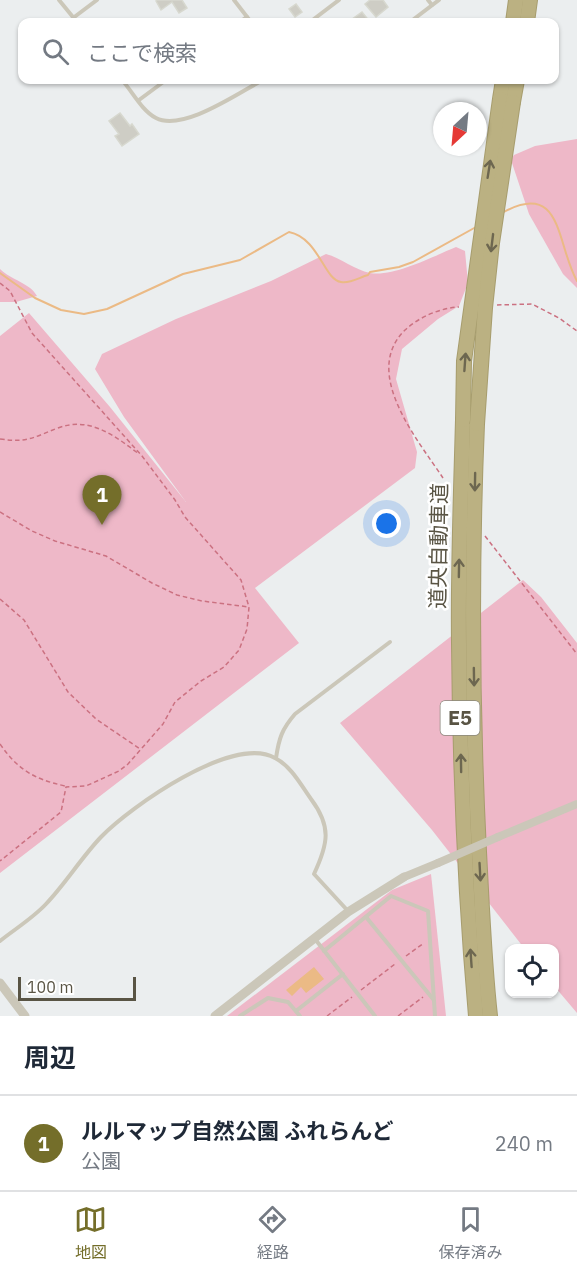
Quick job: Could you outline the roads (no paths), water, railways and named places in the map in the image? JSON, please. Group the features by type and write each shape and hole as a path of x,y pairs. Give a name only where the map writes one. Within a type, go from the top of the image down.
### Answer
{"highway":[{"path":"514,18 516,0"},
{"path":"528,18 530,0"},
{"name":"道央自動車道","path":"490,1016 485,963 476,778 473,589 477,424 485,308 507,101 504,84"},
{"name":"道央自動車道","path":"476,1016 465,875 461,764 459,642 464,361 507,101 515,84"}],"street":[{"path":"215,1016 348,912 404,878 577,804"},
{"path":"0,983 26,1016"}],"lane":[{"path":"59,0 73,18"},
{"path":"77,18 97,0"},
{"path":"234,0 247,17"},
{"path":"315,18 339,0"},
{"path":"428,0 432,5"},
{"path":"415,18 439,0"},
{"path":"125,84 154,117 164,122 192,118 256,84"},
{"path":"139,100 161,84"},
{"path":"276,758 284,727 295,714 390,642"},
{"path":"0,941 46,904 102,836 159,790 183,776 224,759 246,753 263,753 276,758 290,770 321,812 327,832 324,852 314,874 348,912"},
{"path":"324,951 391,896 428,911 435,1016"},
{"path":"366,917 434,1000"},
{"path":"315,939 375,1016"},
{"path":"296,1011 343,974"},
{"path":"240,1016 268,998 288,1002 300,1016"}],"waterway":[{"path":"502,213 522,205 536,204 547,210 560,234 577,281"},
{"path":"0,273 35,298 61,310 84,314 107,309 183,274 240,260 289,232 307,242 335,280 344,282 368,275 370,272 413,262 476,227"}],"place":[{"name":"ルルマップ自然公園 ふれらんど","path":"102,525"}]}
